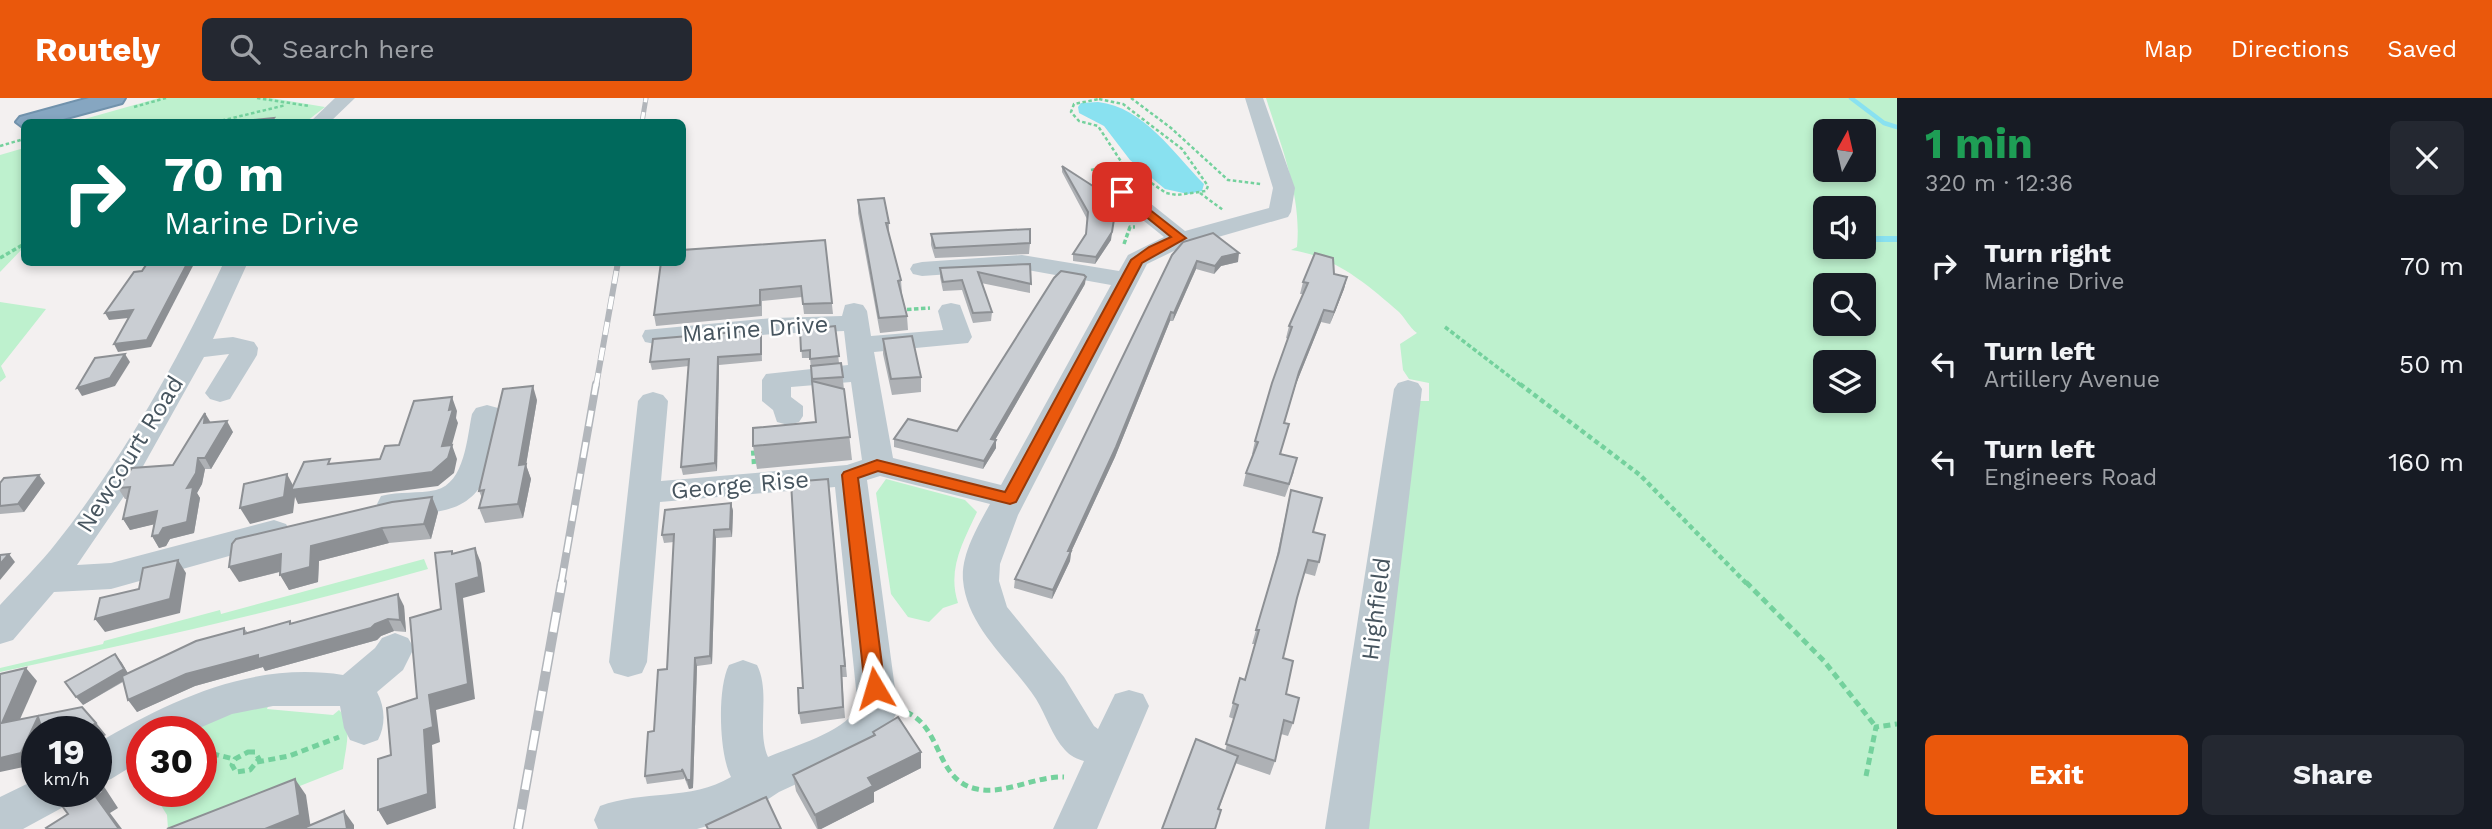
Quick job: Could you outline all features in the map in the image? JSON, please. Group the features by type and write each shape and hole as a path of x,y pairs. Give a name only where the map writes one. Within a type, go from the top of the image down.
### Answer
{"highway":[{"path":"25,119 75,98"},
{"path":"32,119 114,98"}],"street":[{"path":"1109,753 1083,742 1049,685 997,622 984,596 982,565 988,543 1010,498 1137,260 1153,249 1180,238 1241,223 1281,198 1254,98"},
{"path":"322,119 337,103"},
{"path":"1122,192 1180,238"},
{"path":"922,269 1022,262 1125,280"},
{"name":"Newcourt Road","path":"0,630 69,551 121,477 209,323 234,266"},
{"path":"788,416 788,406 777,401 776,380 857,333 958,337 951,311"},
{"name":"Marine Drive","path":"656,336 773,326 857,333"},
{"path":"616,820 688,812 729,801 764,779 844,743 867,728 877,711 857,333"},
{"path":"192,350 224,345 244,348 243,355 220,393"},
{"name":"Highfield","path":"1347,829 1408,388"},
{"name":"George Rise","path":"628,662 653,401"},
{"path":"366,509 451,510 475,465 487,414"},
{"path":"864,470 1010,498"},
{"name":"George Rise","path":"643,494 864,470"},
{"path":"44,580 111,576 305,524"},
{"path":"351,691 388,659 395,648"},
{"path":"743,676 746,765 764,779"},
{"path":"183,716 231,696 287,688 351,691 361,700 358,730"},
{"path":"1075,829 1129,706"},
{"path":"0,819 23,807"}],"path":[{"path":"257,98 289,104 337,103"},
{"path":"277,102 285,98"},
{"path":"1131,98 1171,128 1228,180 1281,198"},
{"path":"1098,99 1123,104 1182,149 1208,186 1206,191 1200,193 1166,193 1122,163 1098,126 1079,121 1071,112 1074,104 1098,99"},
{"path":"228,119 289,104"},
{"path":"0,146 21,140"},
{"path":"1091,170 1122,163"},
{"path":"1200,193 1241,223"},
{"path":"0,258 21,246"},
{"path":"857,333 950,306 951,311"},
{"path":"1445,327 1640,475 1824,661 1876,727 1866,776"},
{"path":"877,711 915,714 930,728 944,767 963,785 991,792 1038,776 1064,777"},
{"path":"1876,727 1897,724"},
{"path":"257,762 270,762 294,755 358,730"},
{"path":"217,755 235,759 254,752 258,755 257,762 250,769 236,772 232,765 235,759"}],"green space":[{"path":"159,98 271,98 325,107 310,119 85,119"},
{"path":"1266,98 1897,98 1897,829 1358,829 1418,401 1429,401 1429,383 1409,379 1403,370 1400,344 1417,333 1399,312 1336,265 1307,253 1291,250 1297,247 1298,228 1289,171"},
{"path":"21,149 21,250 0,272 0,155"},
{"path":"0,302 46,309 1,366 6,377 0,382"},
{"path":"886,479 965,500 977,512 955,567 958,603 943,608 929,622 908,617 891,594 876,493"},
{"path":"424,559 428,569 375,584 215,624 0,672 0,668 103,644 104,641 220,610 221,614"},
{"path":"270,701 267,709 333,715 339,710 344,716 347,730 343,769 190,829 168,829 167,815 162,807 217,807 217,717"}],"water":[{"path":"1098,102 1115,106 1144,122 1204,184 1202,191 1188,194 1165,189 1130,160 1104,126 1079,113 1078,107 1081,103"}],"building":[{"path":"1062,166 1113,199 1115,213 1112,232 1096,257 1073,254 1086,234 1088,212"},
{"path":"884,198 889,223 886,223 907,316 879,318 858,200"},
{"path":"1030,229 1030,243 935,248 931,234"},
{"path":"1213,233 1239,253 1222,257 1215,266 1197,261 1174,313 1171,312 1116,447 1053,590 1015,579 1172,255 1183,242"},
{"path":"825,240 832,303 803,304 801,286 760,290 760,305 654,315 660,266 686,266 686,250"},
{"path":"1315,253 1333,258 1334,274 1347,277 1334,312 1324,310 1299,372 1284,423 1289,424 1280,454 1297,458 1289,484 1246,473 1258,442 1255,441 1272,383 1292,327 1289,326 1308,283 1303,282"},
{"path":"1030,264 1031,284 978,272 992,312 973,313 962,280 943,282 940,268"},
{"path":"145,266 186,266 147,340 114,344 133,310 105,313 134,272 142,271"},
{"path":"1061,271 1086,277 991,439 996,440 984,461 894,439 908,419 957,431"},
{"path":"835,326 839,356 810,359 810,350 801,351 800,330"},
{"path":"761,330 761,354 718,357 715,463 681,467 689,359 650,362 653,339"},
{"path":"912,336 921,377 891,379 883,339"},
{"path":"125,354 110,378 77,388 95,358"},
{"path":"841,363 843,377 812,379 811,366"},
{"path":"812,381 844,389 850,437 753,446 753,428 816,422"},
{"path":"533,386 519,465 526,464 518,504 479,508 484,490 479,491 503,389"},
{"path":"452,397 449,410 453,409 442,446 452,445 448,458 432,472 291,490 304,462 330,459 328,464 380,459 385,446 399,445 414,401"},
{"path":"205,413 204,423 227,421 205,458 198,458 196,473 187,488 193,487 187,522 163,528 159,535 152,536 157,511 123,519 130,487 118,488 132,468 173,465"},
{"path":"287,474 284,497 240,508 244,484"},
{"path":"39,475 18,504 0,506 0,483 4,478"},
{"path":"828,479 845,666 841,666 843,707 799,713 798,688 803,688 791,482"},
{"path":"1291,490 1322,498 1313,532 1325,535 1319,562 1308,560 1283,658 1293,661 1286,694 1299,698 1293,723 1284,720 1275,761 1226,744 1238,705 1233,703 1240,678 1245,680 1259,630 1256,630 1279,552"},
{"path":"432,497 424,524 382,528 311,546 310,567 280,575 281,554 229,567 232,544 236,539 392,502"},
{"path":"731,503 730,529 714,530 710,656 695,658 691,780 687,780 682,769 645,776 648,732 654,731 658,670 667,669 674,534 662,535 665,510"},
{"path":"475,548 479,577 456,584 468,684 429,695 433,727 424,730 428,794 378,810 378,759 391,755 387,708 417,698 410,618 441,609 435,553 452,551 452,554"},
{"path":"9,554 0,564 0,555"},
{"path":"178,560 170,599 95,619 100,598 139,589 143,568"},
{"path":"398,594 400,620 388,619 371,628 258,659 258,655 186,674 128,700 122,676 196,641 244,628 244,634 290,621 290,624"},
{"path":"115,654 124,669 76,697 65,682"},
{"path":"26,668 2,723 21,719 21,753 0,758 0,674"},
{"path":"82,707 90,716 37,716"},
{"path":"898,717 921,752 868,778 873,786 815,815 793,775 875,735 873,732"},
{"path":"1196,739 1238,756 1218,809 1221,810 1215,829 1162,829"},
{"path":"295,779 300,815 265,829 167,829"},
{"path":"766,797 781,829 708,829 706,825"},
{"path":"63,807 103,807 119,829 46,828 68,814"},
{"path":"344,811 347,829 306,829 306,827"}],"waterway":[{"path":"1851,98 1884,123 1897,127"},
{"path":"1876,239 1897,239"}],"railway":[{"path":"642,119 646,98"},
{"path":"596,386 617,266"},
{"path":"561,584 596,384"},
{"path":"518,829 562,582"}],"route":[{"path":"875,688 850,475 877,465 1010,498 1137,260 1153,249 1180,238 1122,192"}]}
